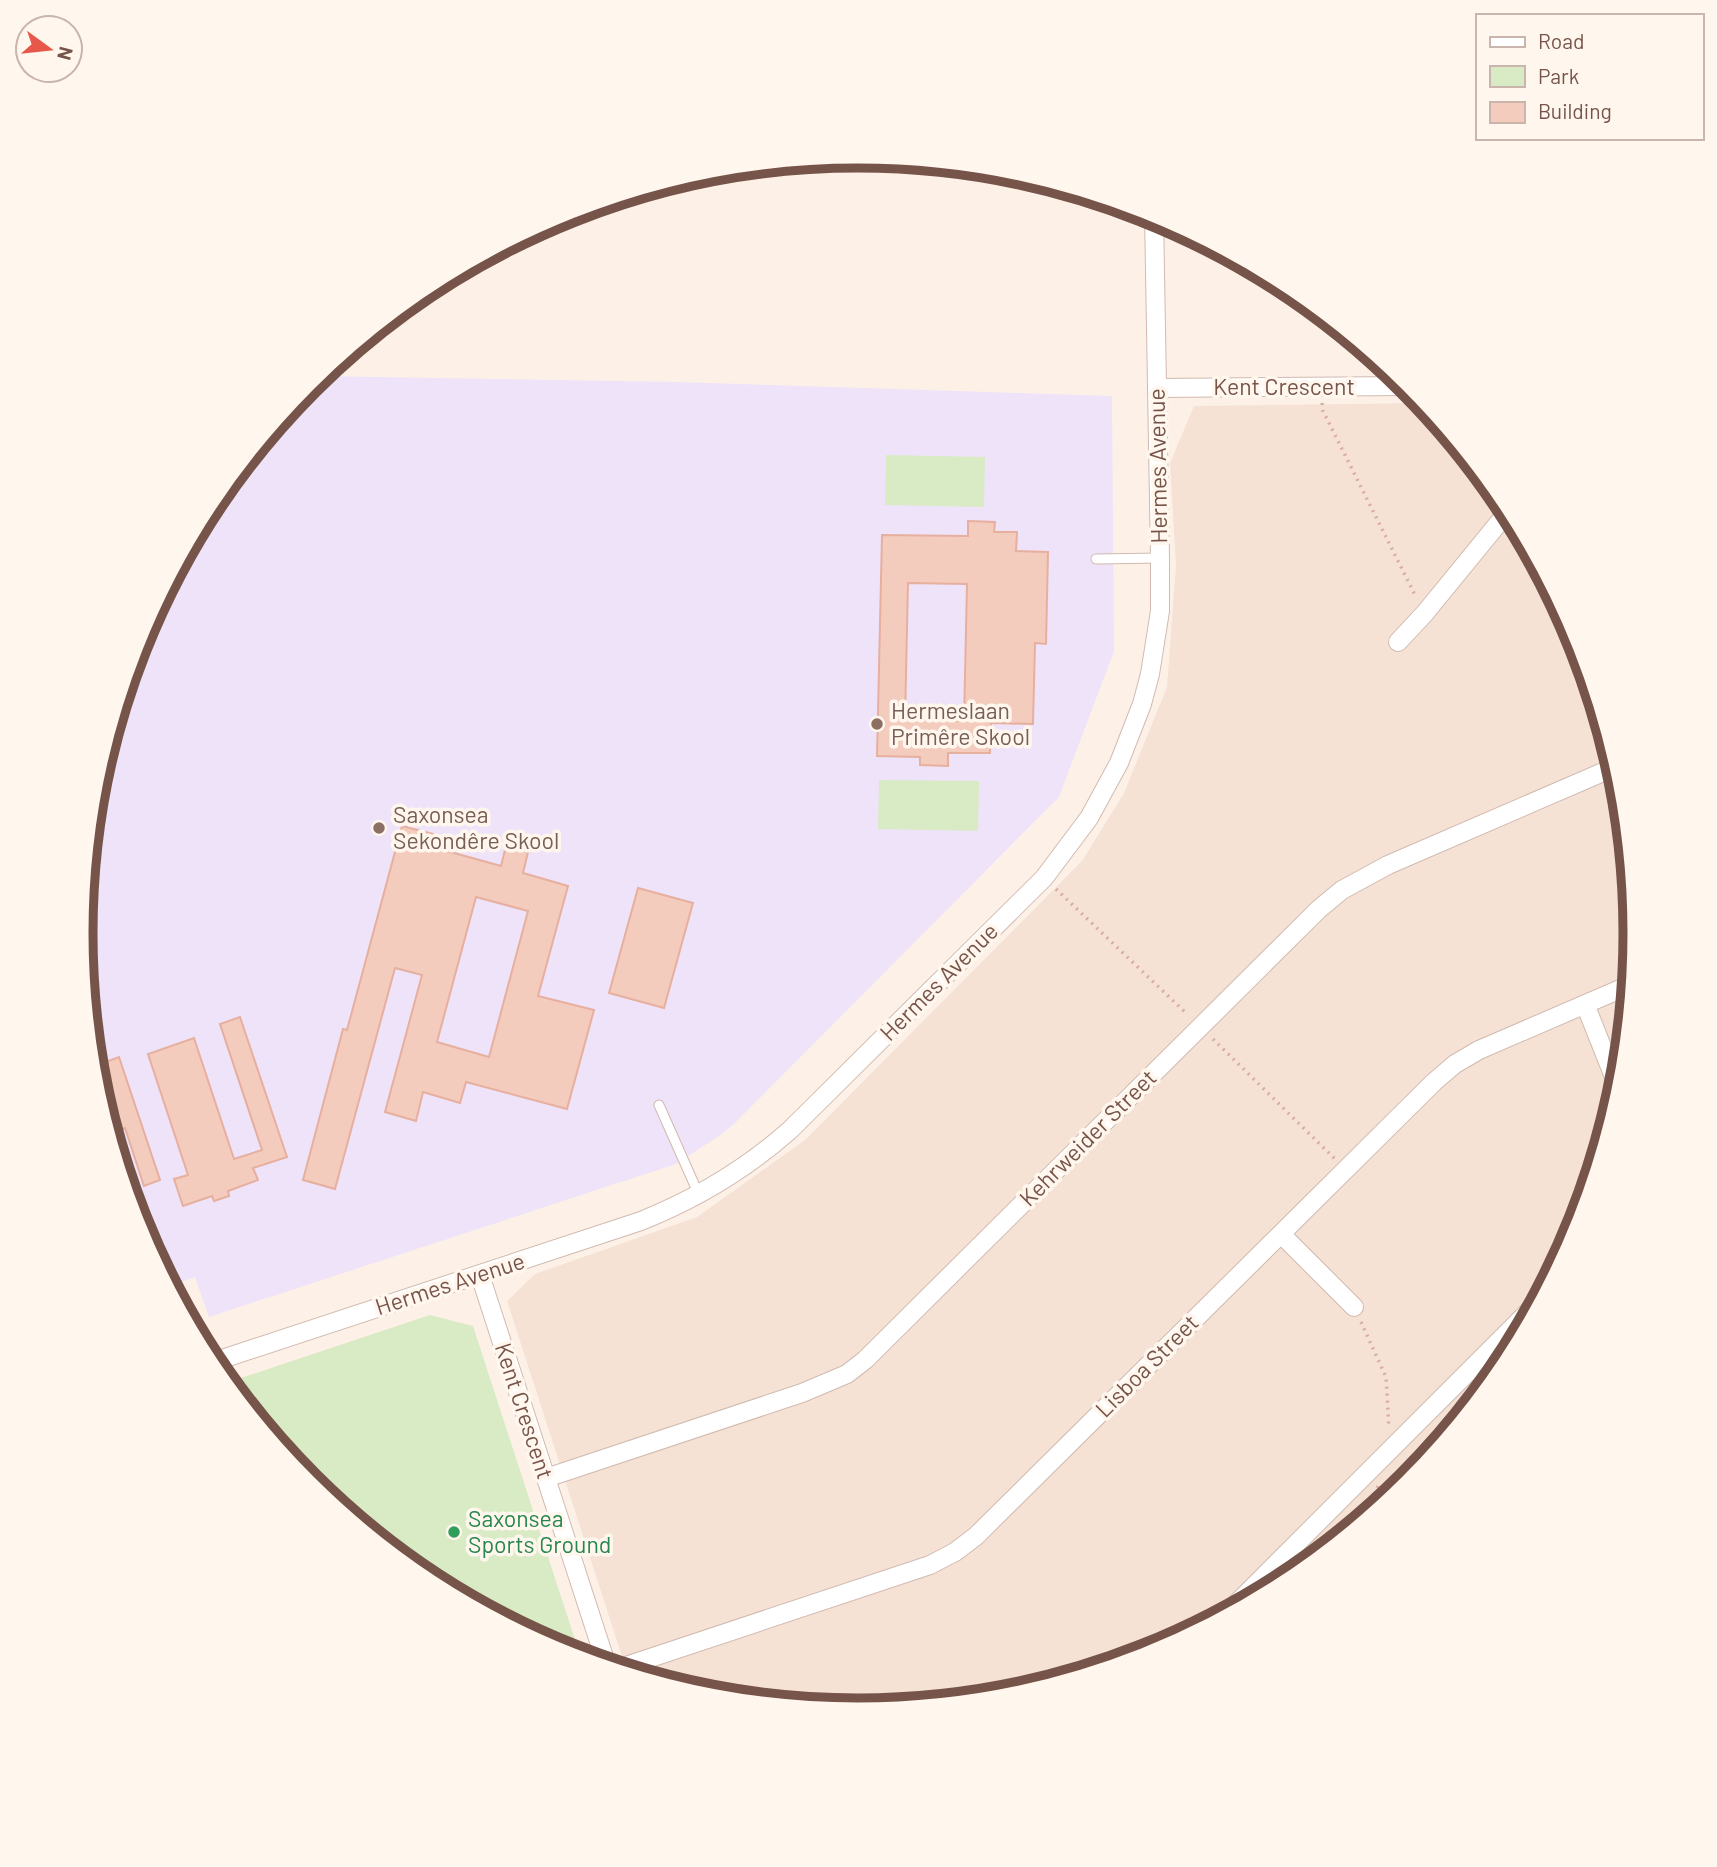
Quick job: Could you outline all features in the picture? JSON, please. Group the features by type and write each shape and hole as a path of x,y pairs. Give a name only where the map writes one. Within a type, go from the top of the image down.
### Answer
{"street":[{"name":"Hermes Avenue","path":"222,1359 641,1221 699,1195 747,1165 790,1130 1044,878 1089,818 1119,763 1142,704 1150,674 1158,621 1160,558 1154,227"},
{"name":"Kent Crescent","path":"1157,388 1394,386"},
{"path":"1398,642 1502,519"},
{"name":"Kehrweider Street","path":"546,1478 803,1393 847,1374 865,1360 1319,909 1342,890 1388,864 1607,770"},
{"name":"Lisboa Street","path":"631,1664 930,1565 954,1552 976,1536 1345,1168 1455,1064 1479,1050 1623,988"},
{"path":"1585,1004 1612,1071"},
{"path":"1281,1234 1354,1307"},
{"name":"Kent Crescent","path":"480,1275 604,1656"},
{"path":"1246,1594 1519,1321"}],"lane":[{"path":"1096,559 1160,558"},
{"path":"659,1105 699,1195"}],"path":[{"path":"1321,387 1323,411 1425,613"},
{"path":"1354,1307 1386,1377 1390,1448"},
{"path":"1380,1480 1377,1490 1380,1493"}],"shaded area":[{"name":"Saxonsea Sekondêre Skool","path":"334,376 677,382 1112,396 1114,651 1059,797 734,1124 676,1164 209,1317 195,1277 178,1283 151,1227 133,1180 107,1083 94,984 94,883 99,834 107,784 133,687 172,595 195,551 251,467 317,392"},
{"path":"1410,403 1466,467 1495,508 1522,551 1566,640 1584,687 1610,784 1623,883 1624,934 1623,984 1610,1083 1584,1180 1566,1227 1522,1316 1495,1359 1466,1400 1400,1475 1325,1541 1284,1570 1241,1597 1152,1641 1105,1659 1008,1685 909,1698 808,1698 759,1693 709,1685 624,1662 507,1301 535,1274 697,1217 805,1140 1082,861 1124,793 1167,687 1176,565 1170,463 1194,406"}],"green space":[{"path":"886,455 985,457 984,507 885,505"},
{"path":"879,780 979,781 978,831 878,829"},
{"name":"Saxonsea Sports Ground","path":"430,1315 473,1326 577,1646 476,1597 392,1541 317,1475 283,1438 236,1380"}],"building":[{"path":"968,521 995,522 994,532 1017,532 1016,551 1048,552 1046,644 1035,643 1033,724 991,723 990,753 948,753 948,766 920,765 920,757 877,756 882,535 968,536","holes":["908,583 967,584 964,721 905,720"]},
{"path":"402,826 433,834 429,846 501,866 507,842 529,848 523,873 568,886 538,996 594,1010 567,1109 466,1082 460,1103 423,1092 416,1121 385,1112 422,975 395,968 335,1189 303,1180 343,1029 347,1030","holes":["476,897 528,911 489,1057 437,1042"]},
{"path":"638,888 693,903 664,1008 609,993"},
{"path":"240,1017 287,1157 253,1168 258,1180 228,1191 229,1196 214,1201 212,1196 183,1206 174,1179 188,1175 148,1054 194,1038 234,1159 262,1150 220,1024"},
{"path":"119,1057 160,1180 144,1186 125,1128 119,1130 117,1125 104,1063"}],"place":[{"name":"Hermeslaan Primêre Skool","path":"877,724"},
{"name":"Saxonsea Sekondêre Skool","path":"379,828"},
{"name":"Saxonsea Sports Ground","path":"454,1532"}]}
